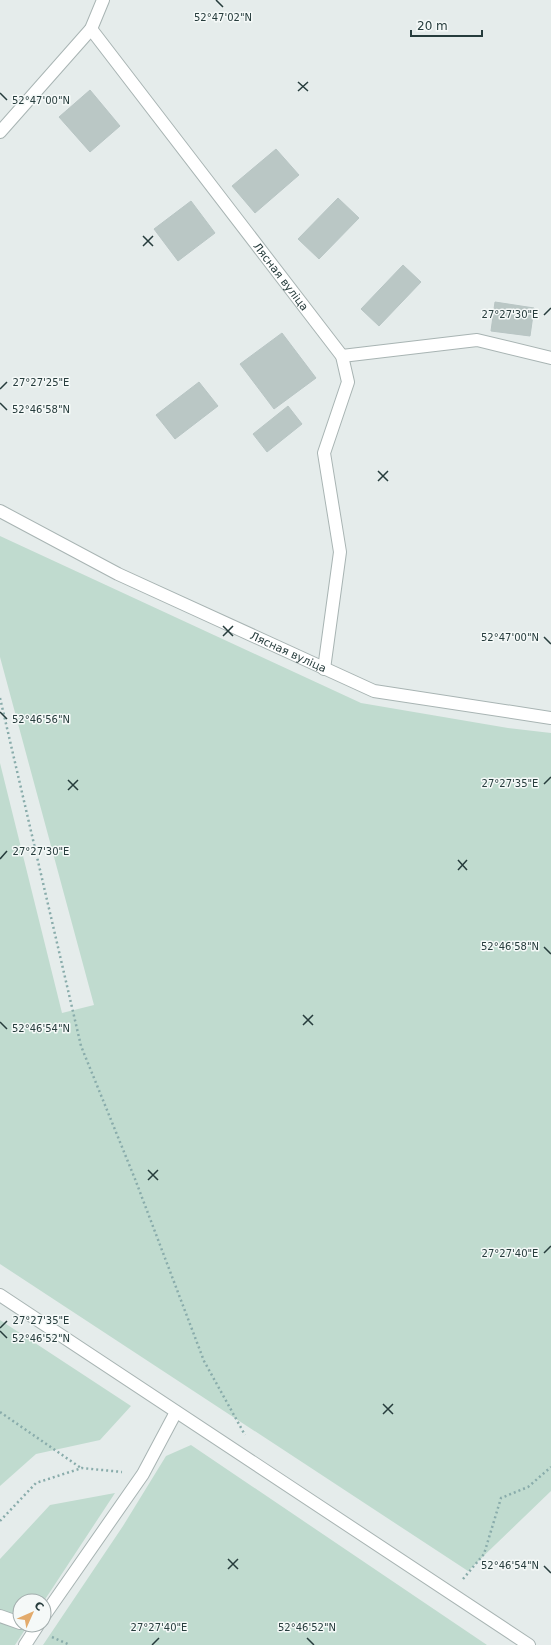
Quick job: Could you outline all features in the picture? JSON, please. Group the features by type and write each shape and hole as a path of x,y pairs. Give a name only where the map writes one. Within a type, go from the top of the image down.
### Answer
{"street":[{"path":"0,132 91,29 104,0"},
{"name":"Лясная вуліца","path":"91,29 342,356"},
{"path":"324,668 340,552 324,453 348,382 342,356 477,340 551,358"},
{"name":"Лясная вуліца","path":"0,511 118,574 374,691 551,718"},
{"path":"0,1295 529,1645"},
{"path":"52,1605 143,1474 176,1412"},
{"path":"0,1616 12,1620"},
{"path":"25,1645 30,1633"}],"path":[{"path":"0,698 81,1046 136,1179 204,1361 247,1438"},
{"path":"0,1412 82,1468"},
{"path":"451,1594 484,1554 501,1498 528,1487 551,1466"},
{"path":"0,1521 36,1483 82,1468 143,1474"}],"green space":[{"path":"0,536 361,703 508,728 551,733 551,1491 468,1571 0,1264 0,763 62,1013 94,1005 0,657"},
{"path":"0,1320 131,1406 100,1440 36,1454 0,1486"},
{"path":"191,1445 487,1645 43,1645 123,1526 166,1456"},
{"path":"115,1493 49,1593 12,1593 12,1633 23,1633 15,1645 0,1645 0,1559 50,1505"}],"building":[{"path":"90,90 120,126 90,152 59,117"},
{"path":"276,149 299,175 255,213 232,186"},
{"path":"338,198 359,218 319,259 298,239"},
{"path":"191,201 215,233 178,261 154,229"},
{"path":"403,265 421,282 379,326 361,309"},
{"path":"495,302 534,308 530,336 491,331"},
{"path":"282,333 316,378 274,409 240,364"},
{"path":"199,382 218,406 175,439 156,415"},
{"path":"288,406 302,424 267,452 253,434"}]}
